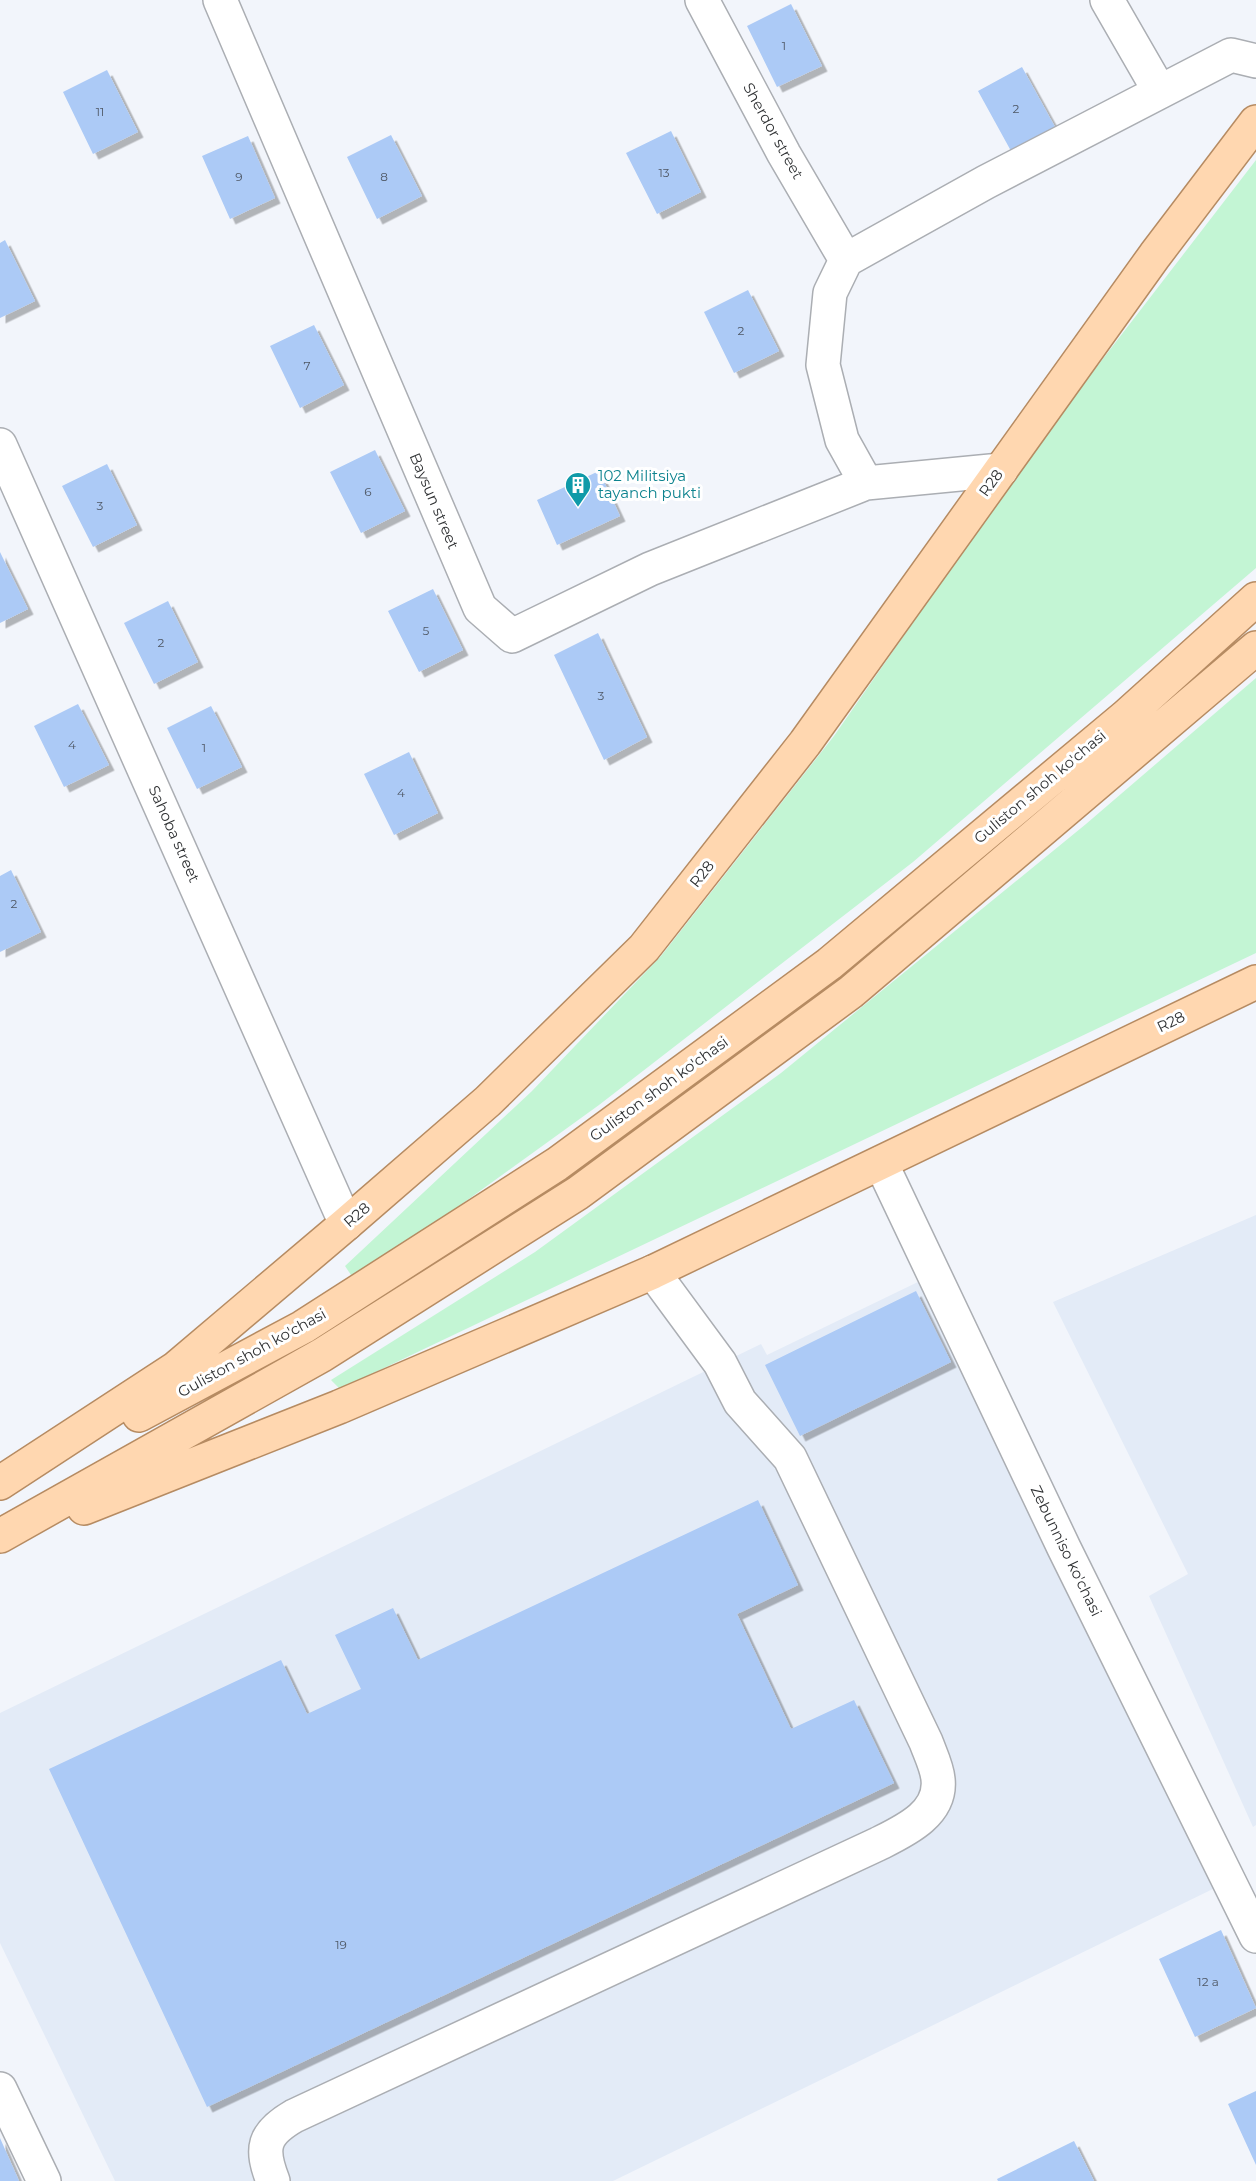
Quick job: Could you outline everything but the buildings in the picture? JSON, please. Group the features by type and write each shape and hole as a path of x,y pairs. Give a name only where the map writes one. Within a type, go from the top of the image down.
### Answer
{"main road":[{"name":"R28","path":"0,1483 176,1368 488,1101 644,948 805,743 1155,255 1256,123"},
{"name":"Guliston shoh ko'chasi","path":"0,1490 303,1327 557,1164 829,964 1125,717 1256,599"},
{"path":"0,1536 322,1355 578,1193 851,992 1256,648"},
{"name":"R28","path":"0,1541 339,1407 653,1272 1256,982"}],"street":[{"name":"Baysun street","path":"219,0 480,608 512,636 650,568 866,483"},
{"name":"Sherdor street","path":"702,0 784,154 846,260"},
{"path":"1107,0 1160,92"},
{"path":"1001,470 866,483 842,440 823,365 830,293 846,260 986,182 1231,55 1256,61"},
{"name":"Sahoba street","path":"0,445 346,1224"},
{"name":"Zebunniso ko'chasi","path":"881,1163 1064,1548 1256,1936"},
{"path":"273,2181 265,2161 265,2144 275,2127 294,2116 878,1844 906,1830 933,1808 939,1779 926,1742 790,1458 740,1402 720,1363 653,1272"},
{"path":"0,2089 44,2181"}],"shaded area":[{"path":"1256,1215 1256,1825 1253,1827 1149,1596 1188,1574 1053,1302"},
{"path":"922,1280 1217,1887 613,2181 115,2181 0,1943 0,1713 761,1344 767,1355"}],"green space":[{"path":"1256,160 1256,568 913,862 599,1105 355,1281 345,1266 532,1091 661,956 834,736 1035,447"},
{"path":"1256,678 1256,953 340,1389 331,1380 535,1252 781,1073 1086,824"}],"place":[{"name":"102 Militsiya tayanch pukti","path":"578,508"}]}
